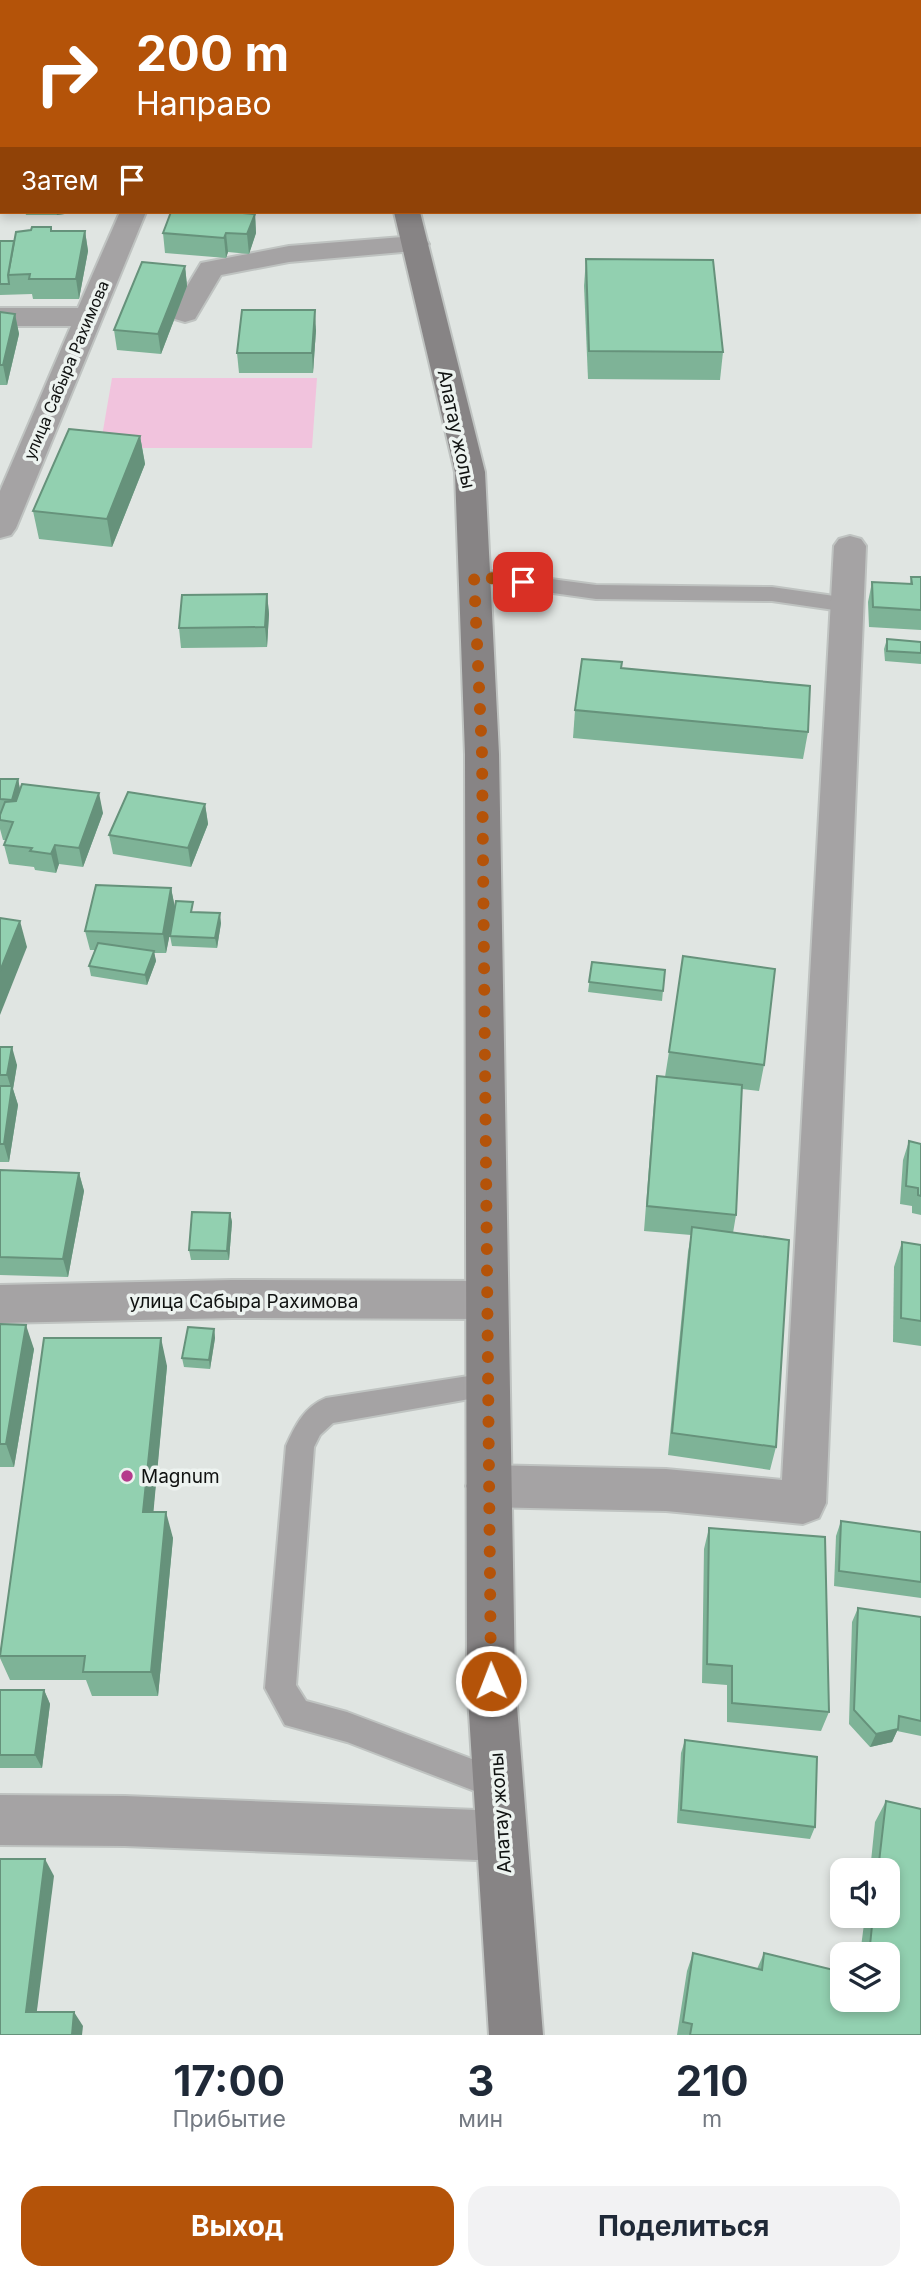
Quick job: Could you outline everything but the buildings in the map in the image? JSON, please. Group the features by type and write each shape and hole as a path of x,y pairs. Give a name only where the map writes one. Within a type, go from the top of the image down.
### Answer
{"main road":[{"name":"Алатау жолы","path":"408,214 470,472 482,754 491,1681 516,2035"}],"street":[{"name":"улица Сабыра Рахимова","path":"4,511 132,214"},
{"path":"186,313 211,269 289,254 415,244"},
{"path":"0,317 89,317"},
{"path":"489,1486 666,1490 803,1503 850,546"},
{"name":"улица Сабыра Рахимова","path":"0,1304 232,1299 487,1300"},
{"path":"0,1820 102,1818 376,1833 502,1836"}],"lane":[{"path":"474,576 596,592 772,594 848,605"},
{"path":"488,1385 326,1411 310,1426 300,1446 280,1688 296,1714 347,1727 498,1784"}],"shaded area":[{"path":"112,378 317,378 312,448 100,448"}],"place":[{"name":"Magnum","path":"127,1476"}],"route":[{"path":"491,1681 482,754 474,576 523,582"}]}
